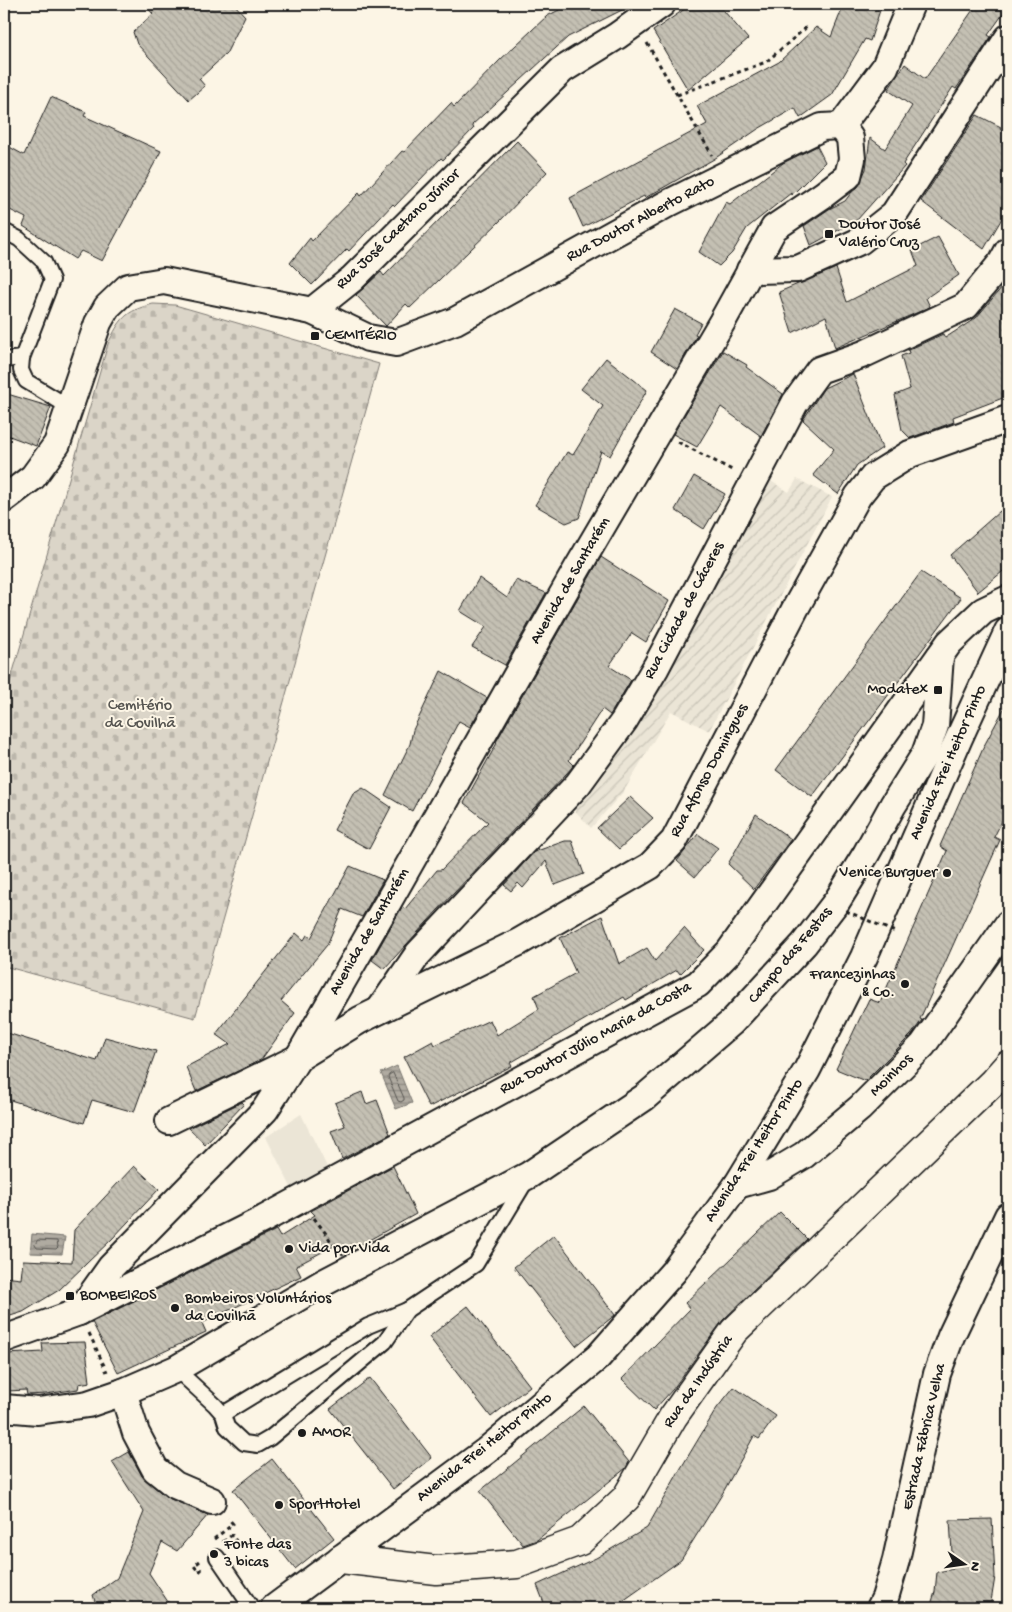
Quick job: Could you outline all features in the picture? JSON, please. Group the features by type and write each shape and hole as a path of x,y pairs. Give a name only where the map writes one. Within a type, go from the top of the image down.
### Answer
{"street":[{"name":"Rua José Caetano Júnior","path":"312,311 352,279 562,70 662,4"},
{"path":"840,126 885,67 911,4"},
{"path":"750,270 798,269 860,241 894,214 1008,38"},
{"name":"Rua Doutor Alberto Rato","path":"312,311 368,338 396,343 455,321 667,204 822,127 840,126"},
{"name":"Avenida de Santarém","path":"79,1312 111,1267 265,1110 298,1058 774,228 848,176 852,159 850,138 840,126"},
{"name":"Rua Cidade de Cáceres","path":"379,1011 418,954 578,784 624,721 656,667 795,403 819,370 864,354 966,306 1002,262 1008,251"},
{"path":"4,499 32,476 57,444 98,323 107,307 128,287 164,281 312,311"},
{"name":"Rua Afonso Domingues","path":"298,1058 360,1020 519,942 650,866 674,841 795,609 858,496 873,477 910,454 1008,419"},
{"name":"Rua Doutor Júlio Maria da Costa","path":"4,1339 79,1312 264,1219 698,984 729,952 949,643 983,611 1008,599"},
{"name":"Avenida Frei Heitor Pinto","path":"274,1608 486,1451 598,1357 674,1271 737,1185 807,1070 864,957 959,738 1008,631"},
{"name":"Campo das Festas","path":"4,1408 46,1410 88,1404 120,1393 176,1369 323,1283 529,1175 645,1097 731,1024 804,944 837,900 925,754 935,726 940,656"},
{"name":"Moinhos","path":"737,1185 769,1176 804,1155 860,1108 923,1045 1008,924"},
{"path":"168,1121 298,1058"},
{"name":"Rua da Indústria","path":"341,1559 436,1570 517,1564 580,1541 626,1498 673,1417 734,1331 993,1082 1008,1065"},
{"name":"Estrada Fábrica Velha","path":"880,1608 885,1598 896,1560 937,1374 951,1336 1008,1216"},
{"path":"120,1393 136,1433 155,1469 175,1485 212,1501"}],"lane":[{"path":"4,231 19,238 44,262 52,280 22,358 21,370 26,380 69,407"},
{"path":"4,360 22,358"},
{"path":"223,1414 368,1326 407,1310 476,1264 529,1175"},
{"path":"176,1369 223,1414 227,1427 244,1443 258,1445 270,1438 385,1342 407,1310"},
{"path":"216,1557 252,1608"}],"path":[{"path":"635,23 724,176"},
{"path":"677,95 766,62 809,26"},
{"path":"657,432 754,481"},
{"path":"846,911 895,932"},
{"path":"299,1200 327,1235 338,1255"},
{"path":"79,1312 120,1393"}],"shaded area":[{"path":"764,477 789,492 797,479 832,497 709,731 671,711 624,791 591,828 567,802"},
{"path":"301,1114 328,1169 291,1187 266,1137"}],"green space":[{"name":"Cemitério da Covilhã","path":"153,304 175,305 379,364 195,1018 4,966 4,703 108,344 124,317"}],"water":[{"path":"397,1066 412,1103 396,1109 381,1073"},
{"path":"32,1234 65,1237 62,1254 30,1253"}],"building":[{"path":"144,4 234,4 245,16 226,54 199,79 205,86 189,100 137,44 133,32 153,14"},
{"path":"571,4 634,4 568,37 472,125 474,128 443,160 441,158 395,206 393,204 349,251 347,249 312,285 290,263 310,238 312,241 359,193 361,196 402,151 404,152 451,103 454,107 547,16"},
{"path":"692,4 718,4 748,39 688,90 653,31"},
{"path":"844,4 882,4 870,41 865,39 832,95 800,118 795,108 758,129 714,159 645,198 644,196 583,227 570,198 707,124 697,106 779,62 816,27 831,37"},
{"path":"977,4 1008,4 1008,7 988,35 991,37 956,89 953,87 903,164 905,166 857,220 811,245 804,226 845,201 858,187 866,169 870,138 885,149 912,106 888,90 905,64 925,79"},
{"path":"51,97 86,112 84,116 161,151 102,261 81,251 75,259 23,226 26,218 4,207 4,144 24,155"},
{"path":"977,115 1001,127 1000,129 1008,136 1008,208 984,249 921,201"},
{"path":"517,141 547,172 499,222 410,308 406,304 386,326 356,295 381,272 384,276"},
{"path":"817,146 825,162 792,195 791,193 747,228 732,253 719,266 699,252 726,202 730,204 783,163"},
{"path":"938,237 959,275 926,298 930,307 835,348 826,316 792,333 779,292 836,268 847,302 918,266 912,250"},
{"path":"1008,280 1008,396 953,417 954,422 910,438 902,430 895,395 910,389 901,356 909,353 908,350 943,334 945,338 976,318"},
{"path":"675,309 701,323 695,334 697,335 677,369 651,352"},
{"path":"723,351 747,365 746,367 783,394 761,436 721,407 697,447 673,434"},
{"path":"606,358 647,390 610,456 601,451 579,518 566,523 535,505 567,452 573,455 603,406 581,389"},
{"path":"853,374 882,448 857,465 838,494 813,475 834,449 803,420 824,388"},
{"path":"4,393 51,407 36,446 4,434"},
{"path":"694,476 725,494 704,529 675,510"},
{"path":"1008,504 1008,567 978,592 950,555"},
{"path":"601,557 669,601 646,642 632,633 609,666 631,680 610,715 602,709 569,760 574,765 384,969 372,960 402,907 405,909 437,870 441,870 488,822 464,803 496,742"},
{"path":"921,572 961,598 812,797 776,770"},
{"path":"479,578 507,598 516,580 546,593 505,665 472,647 486,627 460,611"},
{"path":"441,671 487,698 470,727 459,721 412,811 385,795 410,744 413,730"},
{"path":"1008,701 1008,809 994,837 1000,840 920,1019 922,1020 911,1035 865,1081 836,1069 869,999 880,1003 947,851 940,846 985,744"},
{"path":"363,788 391,807 369,849 334,830 353,794"},
{"path":"630,797 653,818 619,849 597,828"},
{"path":"756,814 791,839 754,889 728,864"},
{"path":"698,834 718,848 695,877 677,861"},
{"path":"565,841 572,841 584,874 555,885 546,861 523,888 518,883 511,891 504,885 534,852"},
{"path":"350,866 383,880 362,917 342,909 327,945 281,1001 295,1013 261,1060 196,1091 186,1067 230,1044 216,1034 296,933 304,940 307,935 311,938"},
{"path":"602,916 619,964 647,948 655,961 684,928 704,950 680,974 677,970 626,1000 624,997 510,1063 512,1066 429,1107 404,1057 433,1041 435,1045 490,1020 497,1035 539,1009 534,996 576,973 560,938"},
{"path":"4,1032 97,1061 105,1037 156,1051 134,1112 92,1100 84,1123 4,1098"},
{"path":"362,1092 366,1104 377,1100 390,1134 342,1159 331,1131 345,1126 335,1103"},
{"path":"242,1102 244,1104 205,1145 189,1128"},
{"path":"134,1166 159,1189 112,1239 59,1290 23,1312 4,1318 4,1277 21,1279 23,1260 72,1262 74,1230"},
{"name":"Bombeiros Voluntários da Covilhã","path":"393,1166 416,1214 342,1255 337,1244 296,1266 301,1276 202,1323 206,1332 118,1373 92,1322 276,1230 280,1237 315,1215 311,1211"},
{"path":"780,1212 807,1239 723,1320 673,1389 654,1410 622,1379 690,1309 685,1303"},
{"path":"554,1235 615,1315 576,1346 514,1267"},
{"path":"468,1306 530,1386 491,1417 429,1337"},
{"path":"85,1342 90,1382 79,1384 78,1389 46,1394 27,1395 26,1390 8,1391 7,1354 43,1352 42,1343"},
{"path":"370,1378 432,1458 393,1489 330,1409"},
{"path":"734,1387 776,1416 759,1439 754,1436 721,1496 681,1560 620,1603 609,1608 546,1608 537,1585 596,1558 647,1528 717,1408"},
{"path":"584,1406 629,1462 626,1468 537,1540 523,1545 480,1491"},
{"path":"129,1452 142,1476 166,1497 208,1515 177,1551 162,1542 149,1573 172,1608 97,1608 93,1595 117,1578 144,1512 112,1462"},
{"path":"272,1459 334,1538 295,1569 233,1490"},
{"path":"992,1519 995,1577 990,1608 930,1608 935,1592 937,1572 953,1569 950,1520"}],"place":[{"name":"Doutor José Valério Cruz","path":"829,234"},
{"name":"CEMITÉRIO","path":"315,336"},
{"name":"Modatex","path":"938,690"},
{"name":"Venice Burguer","path":"947,873"},
{"name":"Francezinhas & Co.","path":"905,984"},
{"name":"Vida por Vida","path":"289,1249"},
{"name":"BOMBEIROS","path":"70,1296"},
{"name":"Bombeiros Voluntários da Covilhã","path":"175,1308"},
{"name":"AMOR","path":"302,1433"},
{"name":"SportHotel","path":"279,1505"},
{"name":"Fonte das 3 bicas","path":"214,1554"}]}
